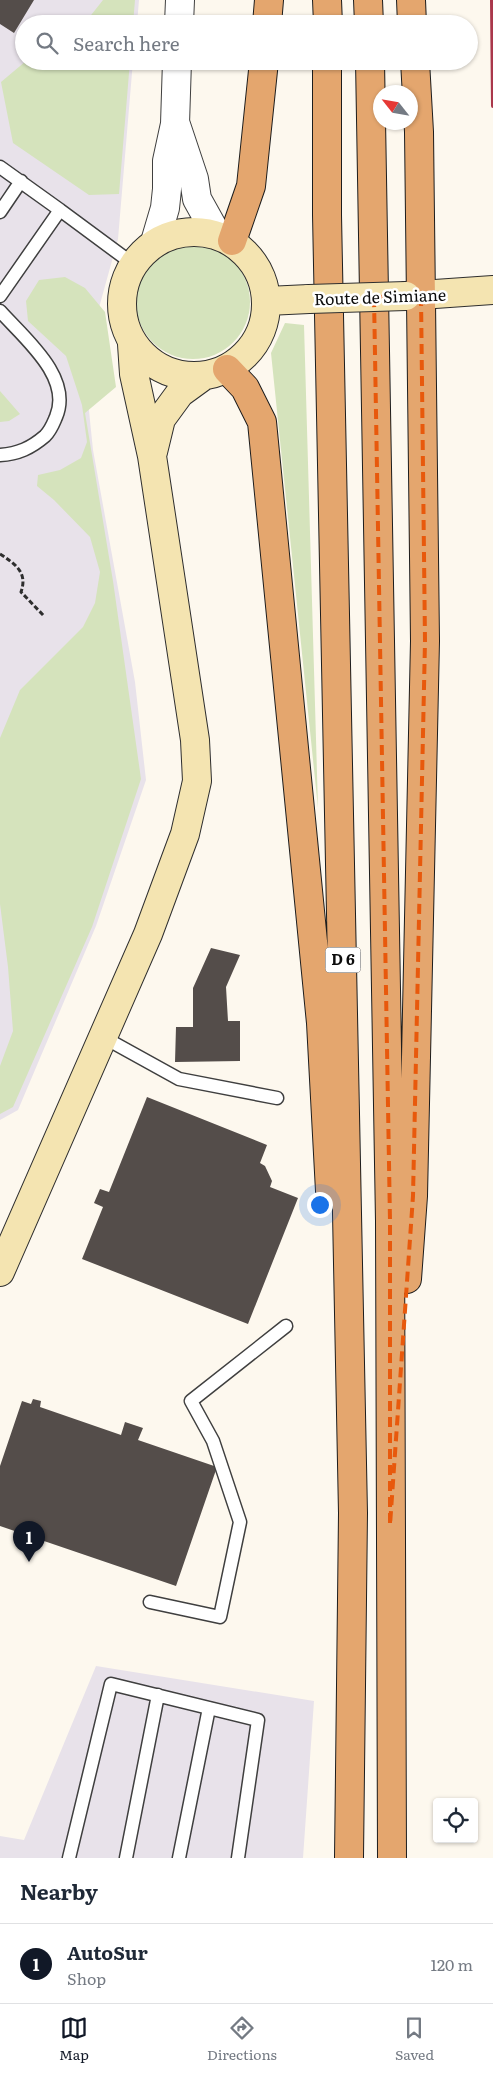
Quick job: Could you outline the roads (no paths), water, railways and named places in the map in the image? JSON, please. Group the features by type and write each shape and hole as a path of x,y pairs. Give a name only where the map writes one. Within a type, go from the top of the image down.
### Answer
{"highway":[{"path":"268,15 269,0"},
{"path":"327,0 328,15"},
{"path":"368,0 369,15"},
{"path":"411,0 412,15"},
{"path":"224,238 251,186 263,70"},
{"name":"D 6","path":"327,70 327,216 353,1513 349,1858"},
{"path":"370,70 390,1222 392,1858"},
{"path":"390,1526 413,1176 425,642 422,296 419,132 416,70"},
{"path":"215,373 245,388 262,422 321,1023 343,1425 353,1513"}],"main road":[{"path":"0,1272 148,934 185,834 197,781 195,740 152,456 134,374 132,344 122,318 122,290 133,264 154,242 185,232 224,238 250,257 262,278 267,301 263,329 248,353 180,393 161,419 152,456"},
{"name":"Route de Simiane","path":"267,301 422,296 493,290"},
{"path":"132,344 151,363 176,375 215,373"}],"street":[{"path":"179,15 180,0"},
{"path":"154,242 165,208 167,161 175,124 177,70"},
{"path":"175,124 194,179 197,199 224,238"}],"lane":[{"path":"0,167 133,264"},
{"path":"0,212 21,181"},
{"path":"0,296 60,210"},
{"path":"0,311 47,364 58,384 60,408 50,431 36,444 17,454 0,455"},
{"path":"103,1037 179,1079 277,1098"},
{"path":"150,1602 220,1617 240,1522 214,1441 191,1401 286,1326"},
{"path":"69,1858 111,1684 258,1720 238,1858"},
{"path":"126,1858 158,1695"},
{"path":"179,1858 209,1708"}],"railway":[{"path":"492,0 493,106"}],"place":[{"name":"AutoSur","path":"29,1562"}]}
